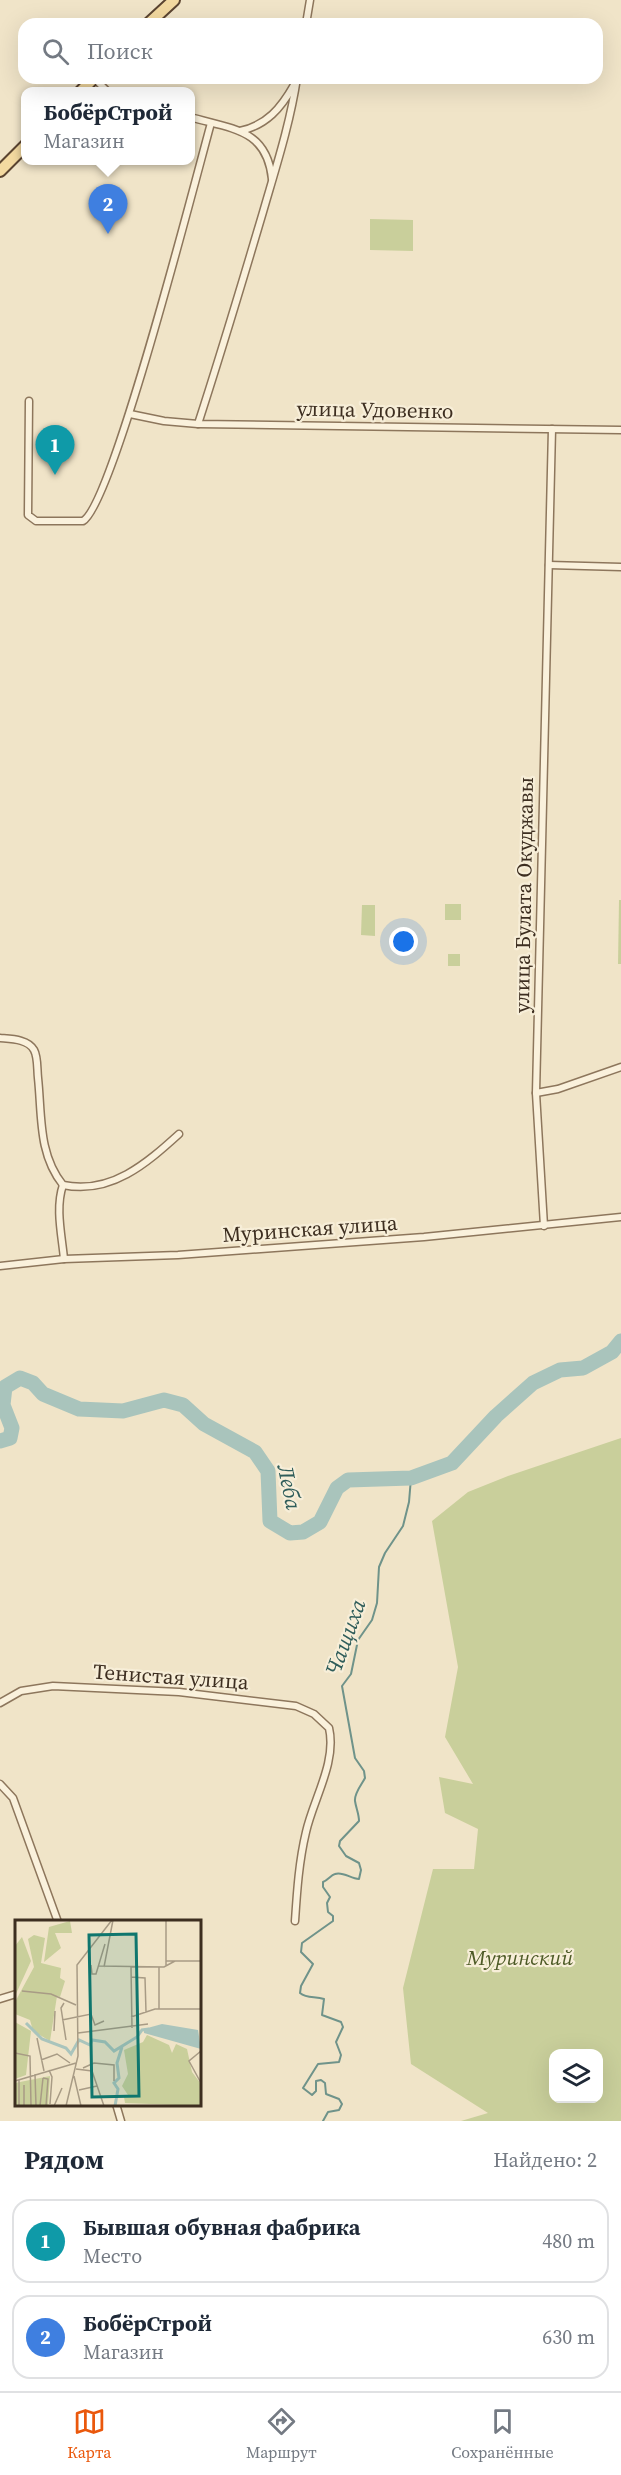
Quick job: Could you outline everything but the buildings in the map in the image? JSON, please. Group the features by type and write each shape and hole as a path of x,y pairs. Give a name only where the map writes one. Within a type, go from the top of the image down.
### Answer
{"main road":[{"path":"154,18 174,0"},
{"path":"0,171 21,151"}],"street":[{"path":"307,18 310,0"},
{"path":"239,131 253,128 270,117 284,103 294,84"},
{"path":"198,424 236,306 272,182 290,118 296,84"},
{"path":"195,118 239,131 263,147 269,159 272,182"},
{"path":"29,401 27,512 30,518 36,521 78,522 86,519 101,494 130,414 212,123"},
{"name":"улица Удовенко","path":"130,414 164,421 198,424 621,430"},
{"name":"улица Булата Окуджавы","path":"544,1226 536,1093 552,429"},
{"path":"549,565 621,567"},
{"path":"0,1038 27,1042 34,1049 40,1131 51,1164 63,1185 60,1218 64,1259"},
{"path":"536,1093 558,1089 621,1067"},
{"path":"63,1185 71,1187 116,1181 144,1164 179,1134"},
{"name":"Муринская улица","path":"0,1266 64,1259 178,1255 544,1226 621,1217"},
{"name":"Тенистая улица","path":"0,1703 21,1691 53,1686 179,1692 296,1706 314,1714 329,1728 330,1734 326,1769 310,1815 302,1851 295,1921"},
{"path":"0,1784 13,1798 57,1920"},
{"path":"0,1999 15,1994"},
{"path":"117,2106 121,2121"}],"green space":[{"path":"370,219 413,220 413,251 370,250"},
{"path":"619,900 621,900 621,964 618,964"},
{"path":"445,904 461,904 461,920 445,920"},
{"path":"362,905 375,905 375,936 361,935"},
{"path":"448,954 460,954 460,966 448,966"},
{"name":"Муринский","path":"621,1438 621,2121 461,2121 488,2113 411,2064 403,1988 433,1869 474,1869 478,1829 445,1813 439,1777 473,1784 445,1737 458,1667 432,1521 468,1492"}],"waterway":[{"name":"Леба","path":"0,1441 10,1438 12,1428 3,1405 5,1387 20,1378 33,1383 43,1394 79,1409 123,1411 164,1400 183,1405 204,1424 255,1452 268,1471 270,1521 290,1533 303,1532 320,1522 337,1488 348,1480 411,1478 452,1463 496,1416 533,1383 560,1370 583,1368 612,1352 621,1341"},
{"name":"Чащиха","path":"323,2121 328,2112 339,2110 342,2104 339,2099 326,2094 325,2083 321,2080 316,2081 316,2091 312,2095 303,2088 318,2064 339,2062 341,2055 336,2042 343,2027 341,2022 322,2015 324,1999 300,1993 301,1986 313,1964 301,1952 302,1943 333,1921 333,1916 328,1912 327,1903 330,1897 323,1887 323,1882 338,1873 359,1879 361,1870 359,1863 346,1856 339,1846 340,1841 359,1821 355,1798 365,1778 364,1771 355,1758 342,1686 351,1674 358,1640 372,1620 377,1603 379,1567 385,1553 403,1526 409,1502 411,1478"}],"place":[{"name":"БобёрСтрой","path":"108,234"},
{"name":"Бывшая обувная фабрика","path":"55,475"}]}
